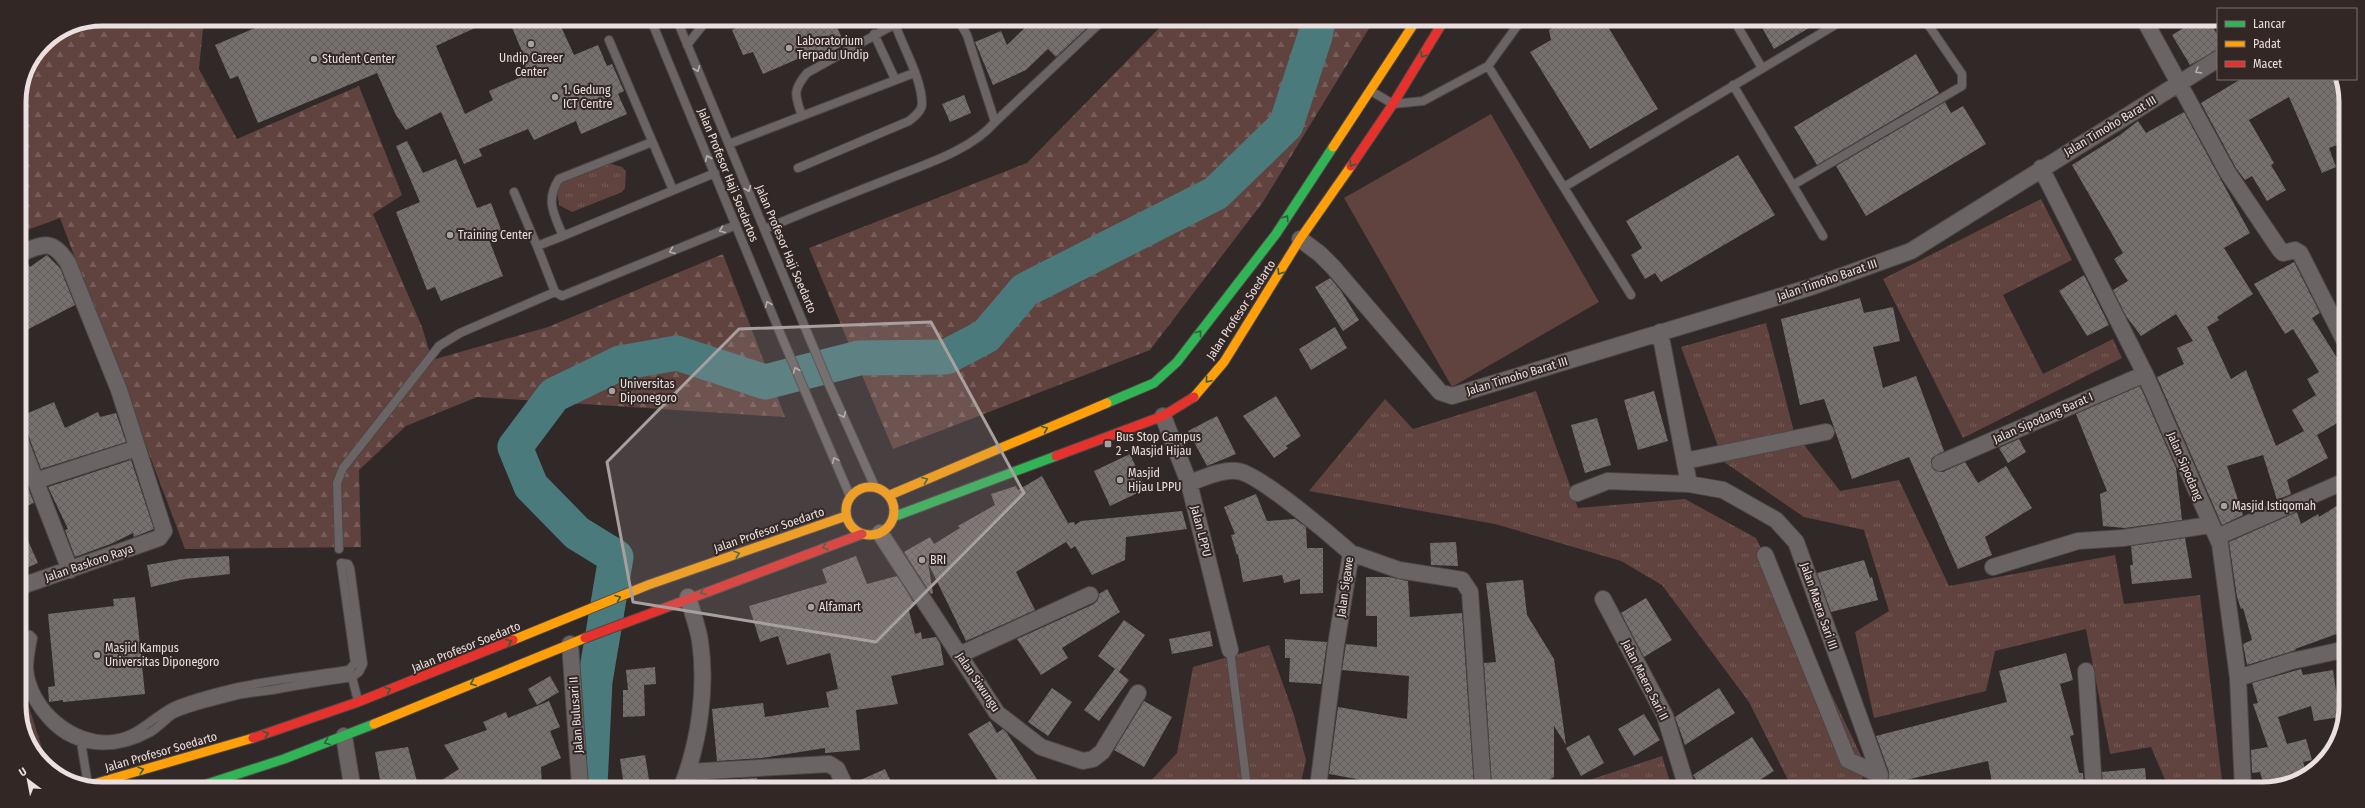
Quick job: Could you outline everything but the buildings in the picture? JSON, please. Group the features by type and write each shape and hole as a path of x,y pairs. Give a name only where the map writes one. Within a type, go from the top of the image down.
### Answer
{"street":[{"name":"Jalan Profesor Soedarto","path":"890,496 1154,383 1177,362 1276,234 1412,26"},
{"name":"Jalan Profesor Soedarto","path":"893,517 1162,413 1193,398 1224,362 1300,239 1393,104 1441,26"},
{"path":"2148,26 2228,173 2280,250 2283,253 2295,250 2300,254 2339,330"},
{"name":"Jalan Timoho Barat III","path":"1300,239 1320,254 1333,267 1440,392 1452,396 1811,287 1911,251 2041,168 2217,60"},
{"name":"Jalan Sipodang","path":"2041,168 2145,374 2220,544 2238,678 2243,782"},
{"path":"26,251 50,244 57,248 68,263 119,390 137,448 36,481"},
{"path":"1660,332 1689,484"},
{"name":"Jalan Sipodang Barat I","path":"1940,463 2145,374"},
{"path":"1154,383 1157,396"},
{"name":"Jalan LPPU","path":"1162,413 1189,483 1230,650"},
{"path":"1685,461 1826,432"},
{"name":"Jalan Baskoro Raya","path":"26,585 159,538 164,531 137,448"},
{"path":"26,456 70,570"},
{"name":"Jalan Sigawe","path":"1189,483 1231,470 1246,472 1317,523 1352,553 1336,645 1319,782"},
{"name":"Jalan Maera Sari III","path":"1578,493 1608,481 1689,484 1723,490 1776,520 1796,542 1879,782"},
{"path":"1993,567 2078,542 2214,531 2339,484"},
{"path":"214,782 245,773 344,736 688,597 862,534 871,535 880,533 890,524 893,517 894,506 890,496 875,486 861,488 850,496 847,502 846,516 850,525 862,534"},
{"name":"Jalan Profesor Soedarto","path":"100,782 260,736 358,702 648,585 846,516"},
{"name":"Jalan Siwungu","path":"880,533 998,713 1041,747 1083,761 1093,759 1102,752 1138,693"},
{"path":"1352,553 1399,570 1462,580 1468,586 1470,592 1483,782"},
{"path":"1765,555 1848,760 1879,782"},
{"path":"959,655 1090,595"},
{"path":"688,597 700,640 703,666 700,716 685,779 830,764 837,769 843,782"},
{"name":"Jalan Maera Sari II","path":"1603,599 1666,716 1685,782"},
{"name":"Jalan Bulusari II","path":"570,644 580,782"},
{"path":"2238,678 2292,660 2339,651"},
{"path":"2086,671 2094,782"},
{"path":"344,736 352,782"}],"lane":[{"name":"Jalan Profesor Haji Soedartos","path":"654,26 808,400 850,496"},
{"name":"Jalan Profesor Haji Soedarto","path":"679,26 827,380 875,486"},
{"path":"687,45 702,26"},
{"path":"802,116 795,96 798,84 807,73 888,26"},
{"path":"798,168 909,121 918,114 922,105 914,73 896,26"},
{"path":"962,26 967,35 995,122"},
{"path":"765,229 919,166 975,140 1097,26"},
{"path":"1370,91 1393,104 1423,101 1488,66 1517,26"},
{"path":"1737,26 1762,68"},
{"path":"1564,187 1833,26"},
{"path":"1793,185 1962,86 1962,74 1929,26"},
{"path":"874,34 895,79"},
{"path":"609,40 673,190"},
{"path":"1488,66 1631,295"},
{"path":"729,144 895,79 914,73"},
{"path":"1733,85 1823,236"},
{"path":"563,236 551,200 552,190 559,179 652,142"},
{"path":"537,246 715,173"},
{"path":"514,192 555,292 562,296 736,225"},
{"path":"339,549 337,483 343,468 439,346 460,333 555,292"},
{"path":"26,637 28,635 33,638 29,669 35,689 53,717 83,739 102,746 115,746 127,743 152,731 173,715 232,696 352,677 359,672 362,664 350,568 348,564 341,563 355,663 350,670 230,689 169,708 138,731 114,739 83,739 70,737 48,722 37,709 26,685"},
{"path":"1230,650 1246,782"},
{"path":"352,677 358,702"},
{"path":"83,739 88,780"}],"highlighted area":[{"path":"931,322 1024,493 876,642 633,602 607,462 739,329"}],"green space":[{"path":"203,26 199,69 237,139 359,86 402,195 373,214 422,327 432,360 548,327 723,254 785,417 477,397 406,426 359,470 361,547 185,549 60,218 26,230 26,97 30,77 36,64 48,48 60,39 77,30 87,27"},
{"path":"1161,26 1371,26 1263,202 1150,350 893,449 809,248 1027,163"},
{"path":"1491,114 1599,302 1452,387 1344,198"},
{"path":"608,163 622,167 626,171 625,188 622,192 572,212 559,205 557,191 563,181"},
{"path":"2041,199 2072,260 2003,295 2043,374 2113,339 2122,358 1963,438 1883,279"},
{"path":"1766,323 1794,432 1840,491 1899,480 1949,586 2115,555 2124,604 2200,595 2222,782 2166,782 2151,747 2110,754 2086,629 1995,651 1986,691 1874,718 1855,632 1889,611 1864,530 1804,517 1724,462 1681,347"},
{"path":"1536,391 1578,508 1685,499 1756,538 1867,768 1861,782 1789,782 1749,702 1662,585 1621,561 1495,524 1309,491 1385,399 1413,429"},
{"path":"1269,645 1294,715 1306,760 1301,782 1150,782 1177,753 1193,667"},
{"path":"26,698 44,755 36,744 27,721"},
{"path":"1662,756 1670,782 1583,782"}],"waterway":[{"path":"590,782 595,681 616,557 577,533 531,486 515,447 554,395 620,363 677,353 765,382 859,358 946,357 986,336 1025,290 1216,193 1286,125 1317,26"}],"traffic: fast":[{"path":"1107,403 1154,383 1177,362 1276,234 1333,147"},
{"path":"893,517 1056,456"},
{"path":"213,782 284,759 374,724"}],"traffic: slow":[{"path":"1333,147 1412,26"},
{"path":"1194,397 1224,362 1300,239 1351,166"},
{"path":"890,495 1107,403"},
{"path":"865,487 875,487 884,491 890,497 894,506 894,511 894,516 890,525 884,531 875,535 865,535 856,531 850,525 846,516 846,506 850,497 856,491 865,487"},
{"path":"513,640 648,585 846,516"},
{"path":"374,724 585,638"},
{"path":"101,782 253,738"}],"traffic: jam":[{"path":"1351,166 1393,104 1441,26"},
{"path":"1056,456 1163,416 1194,397"},
{"path":"585,638 862,534"},
{"path":"253,738 358,702 513,640"}],"place":[{"name":"Undip Career Center","path":"531,44"},
{"name":"Laboratorium Terpadu Undip","path":"789,48"},
{"name":"Student Center","path":"314,59"},
{"name":"1. Gedung ICT Centre","path":"555,97"},
{"name":"Training Center","path":"450,235"},
{"name":"Universitas Diponegoro","path":"612,391"},
{"name":"Bus Stop Campus 2 - Masjid Hijau","path":"1108,444"},
{"name":"Masjid Hijau LPPU","path":"1120,480"},
{"name":"Masjid Istiqomah","path":"2224,506"},
{"name":"BRI","path":"922,560"},
{"name":"Alfamart","path":"811,607"},
{"name":"Masjid Kampus Universitas Diponegoro","path":"97,655"}]}
